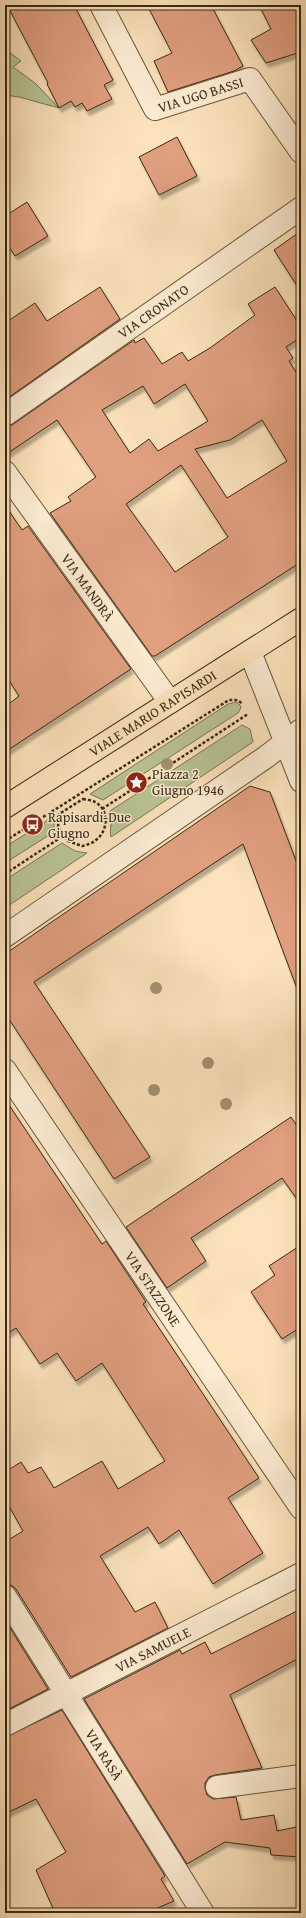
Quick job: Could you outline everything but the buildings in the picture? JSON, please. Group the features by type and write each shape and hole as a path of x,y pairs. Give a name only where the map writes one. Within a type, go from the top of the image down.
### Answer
{"main road":[{"name":"VIALE MARIO RAPISARDI","path":"5,807 301,619"}],"street":[{"name":"VIA UGO BASSI","path":"101,5 155,109 250,79 301,152"},
{"name":"VIA CRONATO","path":"5,415 301,208"},
{"name":"VIA MANDRÀ","path":"5,472 170,702"},
{"path":"250,652 293,736 301,781"},
{"path":"5,936 266,757 293,736"},
{"name":"VIA STAZZONE","path":"8,1080 301,1508"},
{"name":"VIA SAMUELE","path":"5,1725 301,1574"},
{"name":"VIA RASÀ","path":"5,1596 68,1694 203,1913"},
{"path":"217,1787 301,1776"}],"path":[{"path":"5,841 229,700"},
{"path":"102,809 248,714"},
{"path":"83,799 96,802 102,809 106,817 106,825 103,833 96,841 82,846 68,841 58,827 59,814 83,799"},
{"path":"66,802 70,806"},
{"path":"5,874 63,836"}],"green space":[{"path":"5,49 21,61 13,67 35,83 59,108 19,97 5,95"},
{"path":"236,702 241,708 238,713 103,800 90,794 228,704"},
{"path":"242,725 250,729 253,742 111,837 110,811"},
{"path":"54,816 54,832 5,863 5,847"},
{"path":"62,843 75,851 87,853 5,908 5,880"}],"place":[{"name":"Piazza 2 Giugno 1946","path":"137,782"},
{"name":"Rapisardi-Due Giugno","path":"33,825"}]}
